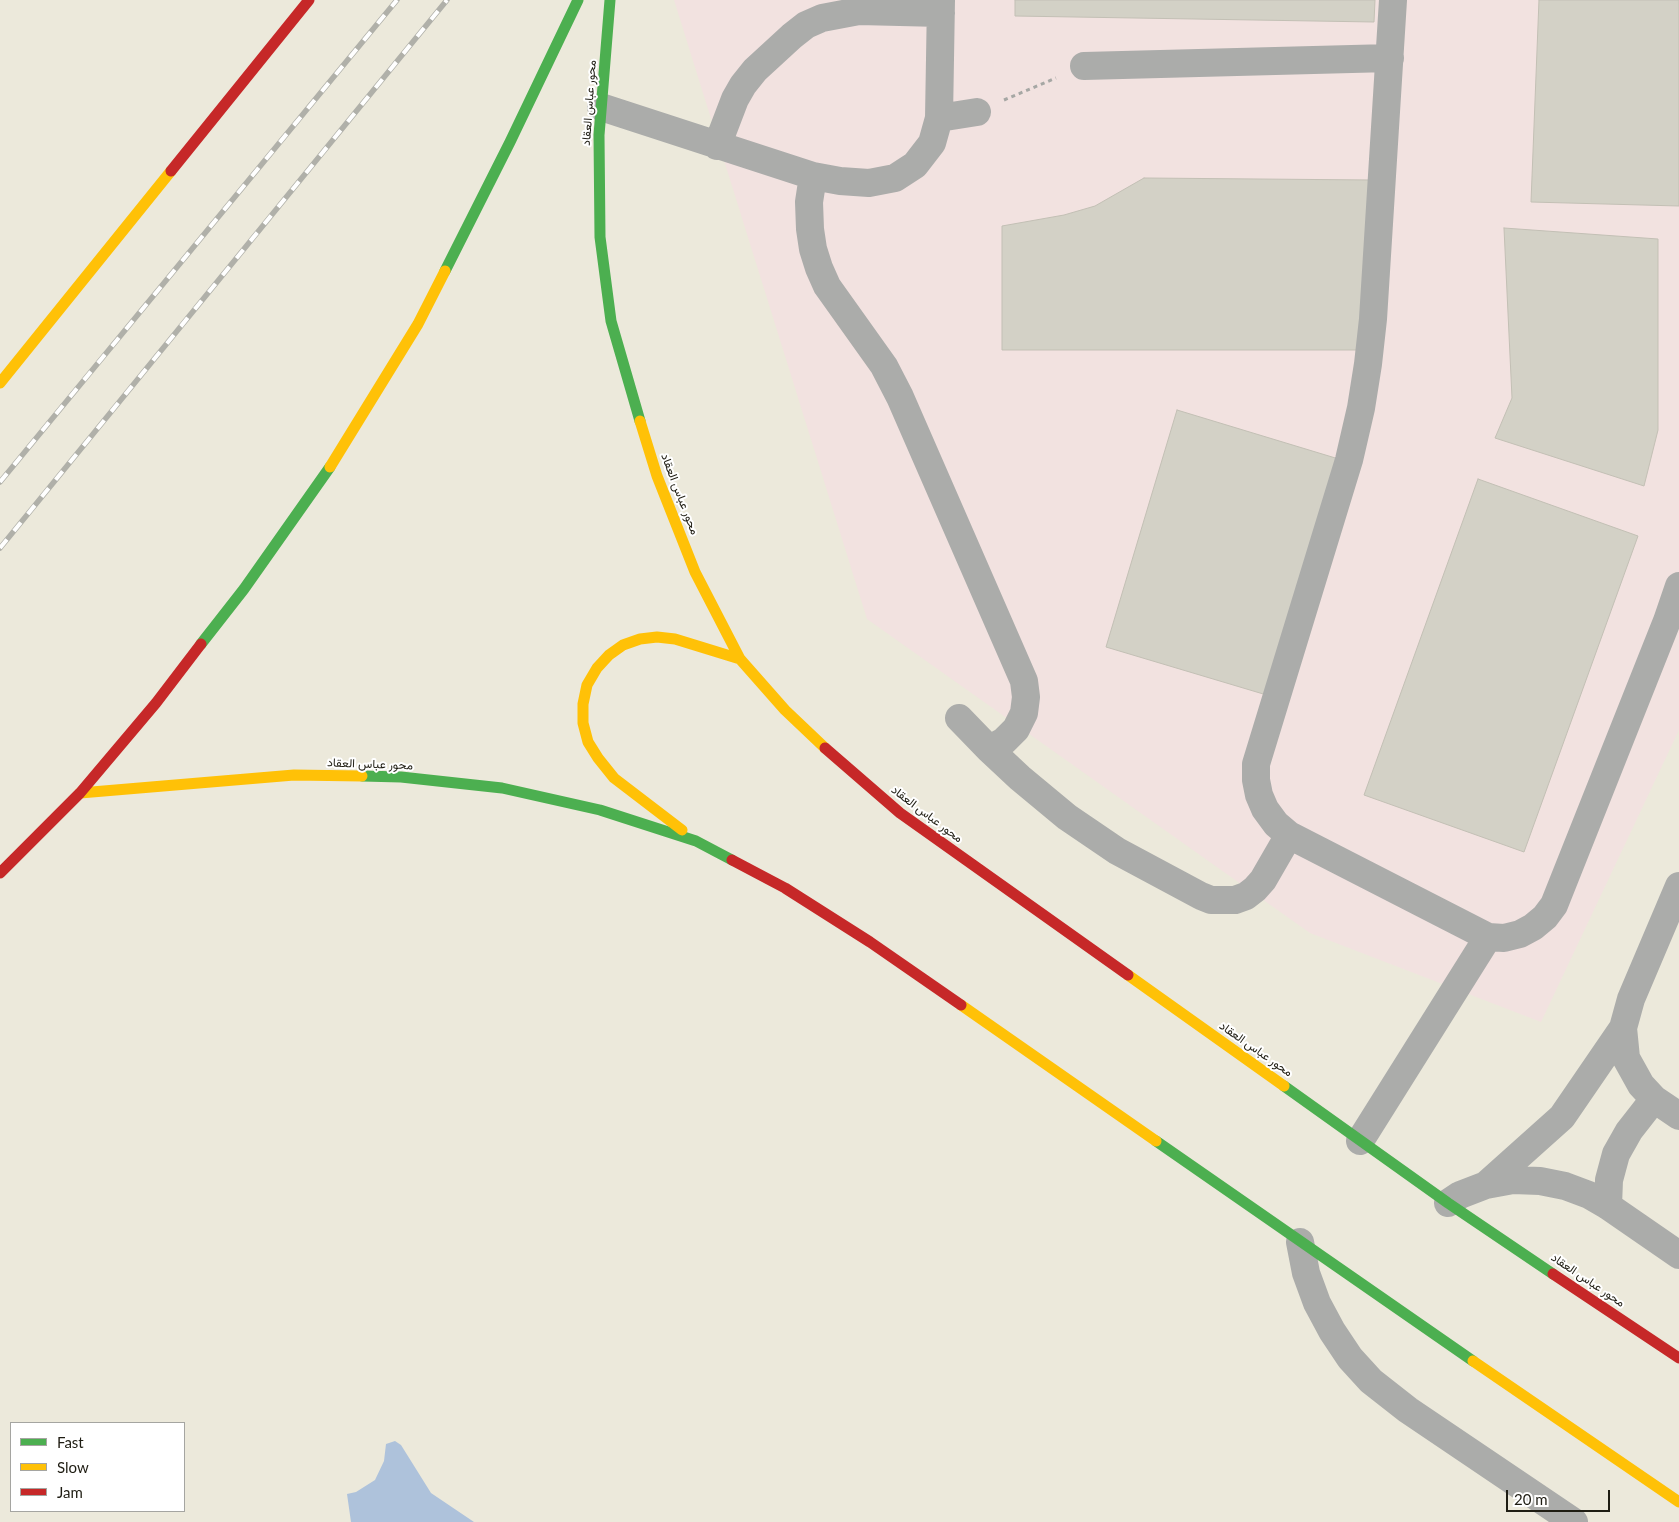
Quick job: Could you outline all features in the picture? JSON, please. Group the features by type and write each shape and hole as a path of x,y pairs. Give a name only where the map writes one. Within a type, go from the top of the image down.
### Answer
{"main road":[{"path":"0,383 309,0"},
{"path":"0,873 80,793 156,704 244,589 325,474 418,324 510,142 578,0"},
{"name":"محور عباس العقاد","path":"610,0 599,135 600,237 611,321 657,476 695,572 740,659 785,710 832,755 900,813 1448,1203 1679,1358"},
{"path":"696,841 614,778 598,758 588,742 583,723 583,704 587,685 597,668 609,655 623,646 640,639 657,637 675,639 740,659"},
{"name":"محور عباس العقاد","path":"80,793 294,775 401,777 502,788 600,810 696,841 785,888 870,942 1300,1242 1679,1502"}],"street":[{"path":"1393,0 1373,319 1368,364 1361,408 1349,460 1256,764 1256,780 1265,810 1276,824 1289,835 1488,937 1504,938 1520,934 1545,917 1554,904 1664,630 1679,586"},
{"path":"601,107 717,146 813,176 840,181 869,183 895,178 915,165 932,142 939,118 941,6 859,11 822,18 806,26 792,36 755,70 743,85 735,99 717,146"},
{"path":"1084,66 1390,58"},
{"path":"939,118 977,112"},
{"path":"813,176 809,202 810,229 813,249 819,268 827,286 884,366 900,397 1024,681 1026,697 1024,713 1016,728 1004,741 989,749"},
{"path":"959,718 1020,778 1067,817 1110,846 1211,900 1235,900 1246,896 1255,889 1263,880 1289,835"},
{"path":"1486,1185 1562,1117 1623,1028 1631,999 1679,886"},
{"path":"1360,1141 1488,937"},
{"path":"1623,1028 1626,1058 1640,1085 1654,1099 1679,1116"},
{"path":"1608,1206 1609,1180 1616,1154 1629,1131 1654,1099"},
{"path":"1448,1203 1460,1195 1486,1185 1512,1180 1540,1181 1565,1186 1589,1195 1608,1206 1679,1256"},
{"path":"1300,1242 1306,1273 1332,1331 1350,1358 1371,1381 1408,1410 1574,1522"}],"path":[{"path":"977,112 1084,66"}],"shaded area":[{"path":"674,0 1679,0 1679,730 1541,1022 1310,933 867,619"}],"water":[{"path":"395,1441 401,1445 431,1493 474,1522 351,1522 347,1494 356,1492 375,1480 384,1461 386,1444"}],"building":[{"path":"1015,0 1375,0 1374,22 1015,16"},
{"path":"1539,0 1679,0 1679,206 1531,202"},
{"path":"1144,178 1371,180 1361,350 1002,350 1002,226 1064,215 1095,206"},
{"path":"1504,228 1658,239 1658,430 1644,486 1495,438 1512,398"},
{"path":"1177,410 1342,460 1270,696 1106,647"},
{"path":"1478,479 1638,536 1524,852 1364,795"}],"railway":[{"path":"0,482 397,0"},
{"path":"0,548 447,0"}],"traffic: fast":[{"path":"445,271 510,142 578,0"},
{"path":"610,0 599,135 600,237 611,321 640,421"},
{"path":"201,644 244,589 330,467"},
{"path":"362,776 401,777 502,788 600,810 696,841 732,860"},
{"path":"1284,1086 1448,1203 1553,1274"},
{"path":"1156,1141 1473,1361"}],"traffic: slow":[{"path":"0,383 171,171"},
{"path":"330,467 418,324 445,271"},
{"path":"640,421 657,476 695,572 740,659 785,710 825,748"},
{"path":"682,830 614,778 598,758 588,742 583,723 583,704 587,685 597,668 609,655 623,645 640,639 657,637 675,639 740,659"},
{"path":"80,793 294,775 362,776"},
{"path":"1128,975 1284,1086"},
{"path":"961,1005 1156,1141"},
{"path":"1473,1361 1679,1502"}],"traffic: jam":[{"path":"171,171 309,0"},
{"path":"0,873 80,793 156,703 201,644"},
{"path":"825,748 900,813 1128,975"},
{"path":"732,860 785,888 870,942 961,1005"},
{"path":"1553,1274 1679,1358"}]}
